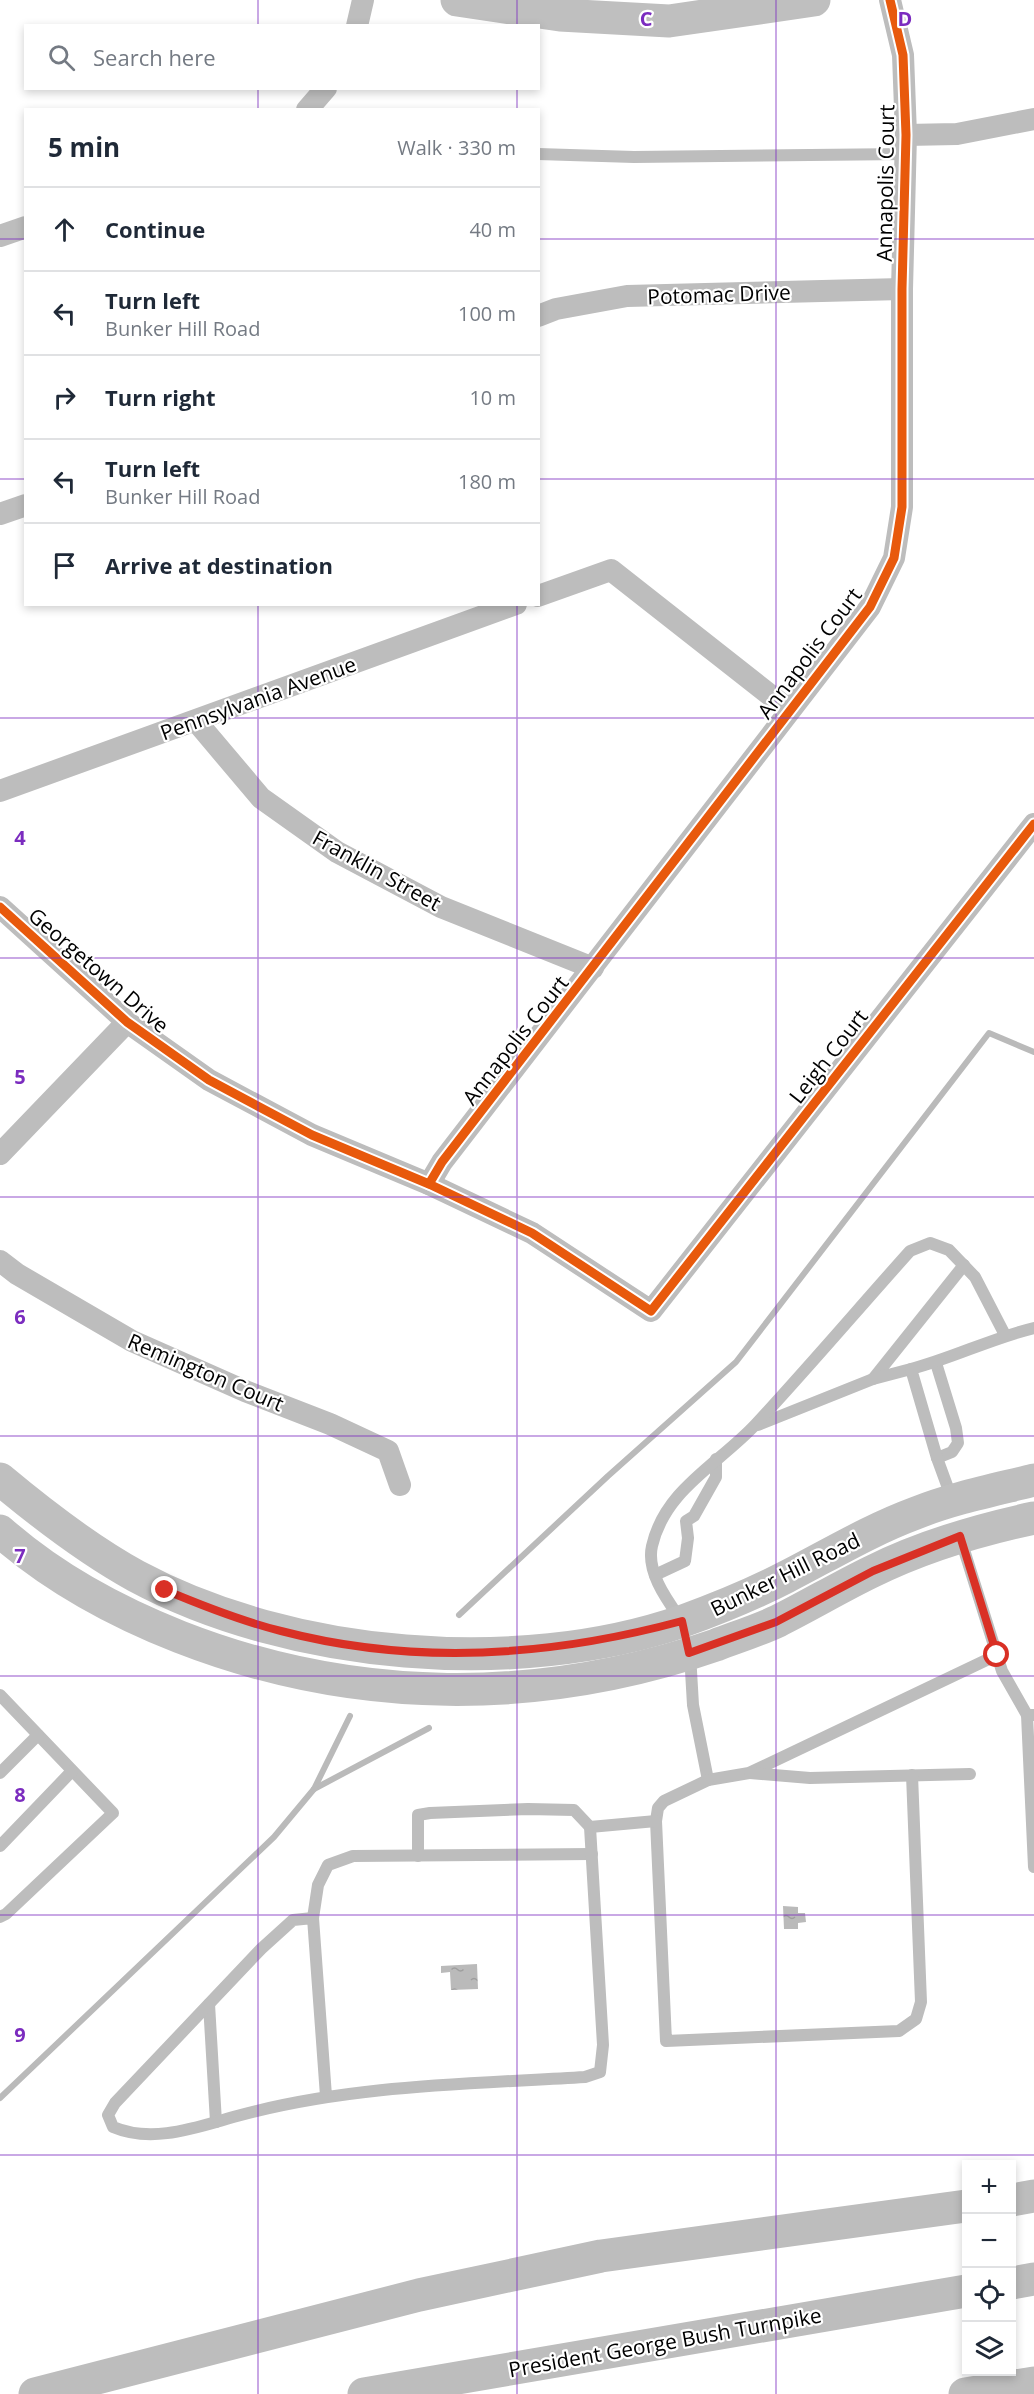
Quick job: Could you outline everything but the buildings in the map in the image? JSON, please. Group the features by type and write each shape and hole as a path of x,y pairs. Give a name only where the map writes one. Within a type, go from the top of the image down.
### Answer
{"highway":[{"path":"1016,2199 1034,2196"},
{"path":"35,2394 418,2295 601,2256 962,2207"},
{"path":"1016,2282 1034,2279"},
{"name":"President George Bush Turnpike","path":"364,2394 962,2292"},
{"path":"965,2394 1034,2383"}],"main road":[{"path":"457,0 560,15 669,21 814,0"},
{"name":"Bunker Hill Road","path":"0,1479 38,1511 96,1552 165,1590 211,1609 280,1631 335,1643 428,1652 496,1653 536,1651 607,1639 682,1621 752,1594 916,1512 953,1500 1034,1480"},
{"path":"953,1500 960,1536"},
{"name":"Bunker Hill Road","path":"0,1531 56,1576 101,1602 150,1625 250,1662 334,1681 392,1688 440,1690 532,1686 602,1675 689,1653 776,1622 873,1571 960,1536 1034,1518"},
{"path":"682,1621 689,1653"},
{"path":"1019,2394 1034,2374"}],"street":[{"path":"357,24 363,0"},
{"name":"Annapolis Court","path":"429,1184 442,1162 594,968 870,607 894,558 902,507 902,289 906,145 903,55 890,0"},
{"path":"906,145 1034,118"},
{"path":"0,236 24,228"},
{"name":"Potomac Drive","path":"540,315 556,309 627,296 902,289"},
{"path":"0,514 24,506"},
{"path":"540,595 611,570 789,710"},
{"name":"Pennsylvania Avenue","path":"0,791 196,722 511,606"},
{"name":"Franklin Street","path":"196,722 261,798 336,852 441,908 594,968"},
{"name":"Leigh Court","path":"651,1311 1034,824"},
{"name":"Georgetown Drive","path":"0,906 127,1022 209,1080 312,1135 429,1184 532,1233 651,1311"},
{"path":"0,1154 127,1022"},
{"name":"Remington Court","path":"0,1261 17,1274 132,1341 245,1391 330,1424 388,1451 400,1485"}],"lane":[{"path":"540,154 634,157 906,145"},
{"path":"682,1621 666,1599 651,1562 651,1548 663,1514 716,1459 754,1426 910,1251 930,1243 949,1250 975,1277 1005,1335"},
{"path":"873,1380 964,1265"},
{"path":"754,1426 873,1380 936,1363 1005,1335 1034,1328"},
{"path":"936,1363 956,1428 958,1443 952,1452 937,1458"},
{"path":"911,1369 937,1458 953,1500"},
{"path":"655,1575 685,1561 688,1539 686,1521 694,1516 716,1477 716,1459"},
{"path":"960,1536 1002,1671 1031,1715 1034,1867"},
{"path":"689,1653 693,1705 708,1780"},
{"path":"749,1773 997,1655"},
{"path":"0,1695 113,1813 6,1914 0,1917"},
{"path":"0,1773 38,1735"},
{"path":"0,1846 72,1771"},
{"path":"912,1775 921,2002 915,2019 899,2031 666,2041 656,1821 658,1808 664,1801 708,1780 749,1773 810,1778 912,1775 970,1774"},
{"path":"313,1918 293,1920 209,2004 115,2103 108,2115 113,2127 128,2134 171,2134 253,2111 343,2093 459,2084 585,2078 600,2072 603,2045 590,1827 574,1810 528,1809 418,1815 418,1856"},
{"path":"590,1827 656,1821"},
{"path":"326,2096 313,1918 318,1885 328,1865 354,1856 592,1854"},
{"path":"209,2004 216,2122"}],"water":[{"path":"783,1906 798,1907 798,1913 805,1913 806,1922 798,1923 798,1929 784,1929"},
{"path":"477,1964 478,1989 451,1990 450,1972 441,1973 441,1966"}],"waterway":[{"path":"459,1615 608,1476 736,1362 989,1033 1034,1052"},
{"path":"0,2098 274,1837 314,1789 350,1716"},
{"path":"314,1789 429,1728"}],"cycle path":[{"path":"429,1184 442,1162 870,607 894,558 902,507 902,289 906,135 903,55 890,0"},
{"path":"0,907 127,1022 209,1080 312,1135 429,1184 532,1233 651,1311 1034,824"}],"route":[{"path":"165,1590 211,1609 280,1631 335,1643 428,1652 536,1651 638,1633 682,1621 689,1653 776,1622 873,1571 960,1536 997,1655"}]}
